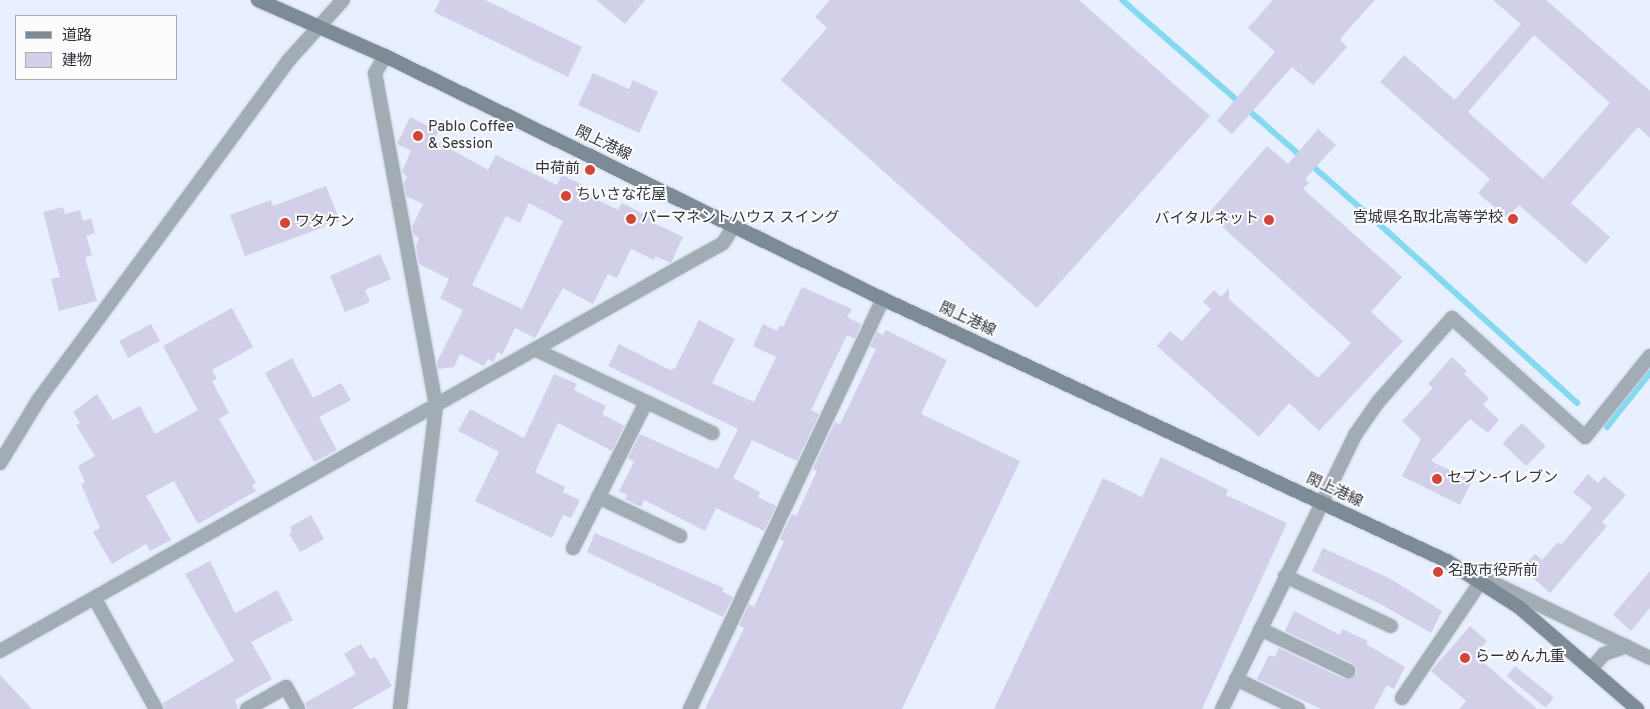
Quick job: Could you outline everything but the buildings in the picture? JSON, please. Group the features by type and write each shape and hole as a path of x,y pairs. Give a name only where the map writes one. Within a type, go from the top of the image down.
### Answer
{"main road":[{"name":"閖上港線","path":"258,0 385,56 883,298 1447,561 1518,607 1637,709"}],"street":[{"path":"0,463 39,399 288,61 343,0"},
{"path":"385,56 375,73 436,406 400,709"},
{"path":"0,651 95,599 239,514 536,350 723,242 734,226"},
{"path":"690,709 883,298"},
{"path":"1222,709 1320,503 1355,435 1378,402 1452,318 1585,437 1650,356"},
{"path":"536,350 712,433"},
{"path":"573,548 646,402"},
{"path":"598,497 680,536"},
{"path":"1447,561 1650,658"},
{"path":"1285,576 1391,626"},
{"path":"1402,698 1480,582"},
{"path":"95,599 156,709"},
{"path":"1260,629 1348,671"},
{"path":"1590,669 1604,654 1627,646"},
{"path":"1236,679 1298,709"},
{"path":"247,709 286,687 298,709"}],"waterway":[{"path":"1122,0 1388,232 1577,403"},
{"path":"1607,427 1650,373"}],"place":[{"name":"Pablo Coffee & Session","path":"418,136"},
{"name":"中荷前","path":"590,170"},
{"name":"ちいさな花屋","path":"566,196"},
{"name":"パーマネントハウス スイング","path":"631,219"},
{"name":"宮城県名取北高等学校","path":"1513,219"},
{"name":"バイタルネット","path":"1269,220"},
{"name":"ワタケン","path":"285,223"},
{"name":"セブン-イレブン","path":"1437,479"},
{"name":"名取市役所前","path":"1438,572"},
{"name":"らーめん九重","path":"1465,658"}]}
